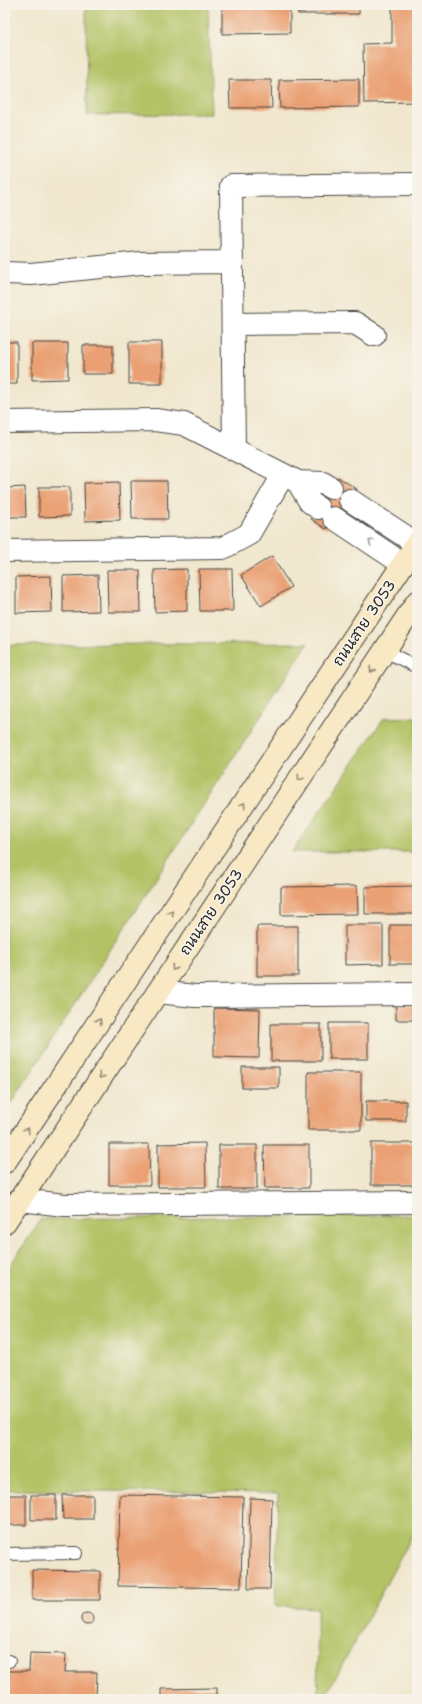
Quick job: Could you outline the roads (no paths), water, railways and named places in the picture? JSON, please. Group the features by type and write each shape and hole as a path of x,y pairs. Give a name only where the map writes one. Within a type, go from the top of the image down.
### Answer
{"main road":[{"name":"ถนนสาย 3053","path":"5,1162 417,543"},
{"name":"ถนนสาย 3053","path":"5,1222 417,602"}],"street":[{"path":"234,449 231,186 417,184"},
{"path":"5,273 30,274 141,263 232,262"},
{"path":"233,324 356,323 374,335"},
{"path":"5,422 155,420 184,424 291,478 323,483 331,488"},
{"path":"291,478 310,502 403,564"},
{"path":"5,551 223,548 249,534 291,478"},
{"path":"350,500 417,543"},
{"path":"158,992 195,996 417,994"},
{"path":"20,1200 65,1205 417,1202"}],"lane":[{"path":"385,651 417,667"},
{"path":"5,1554 76,1553"}]}
